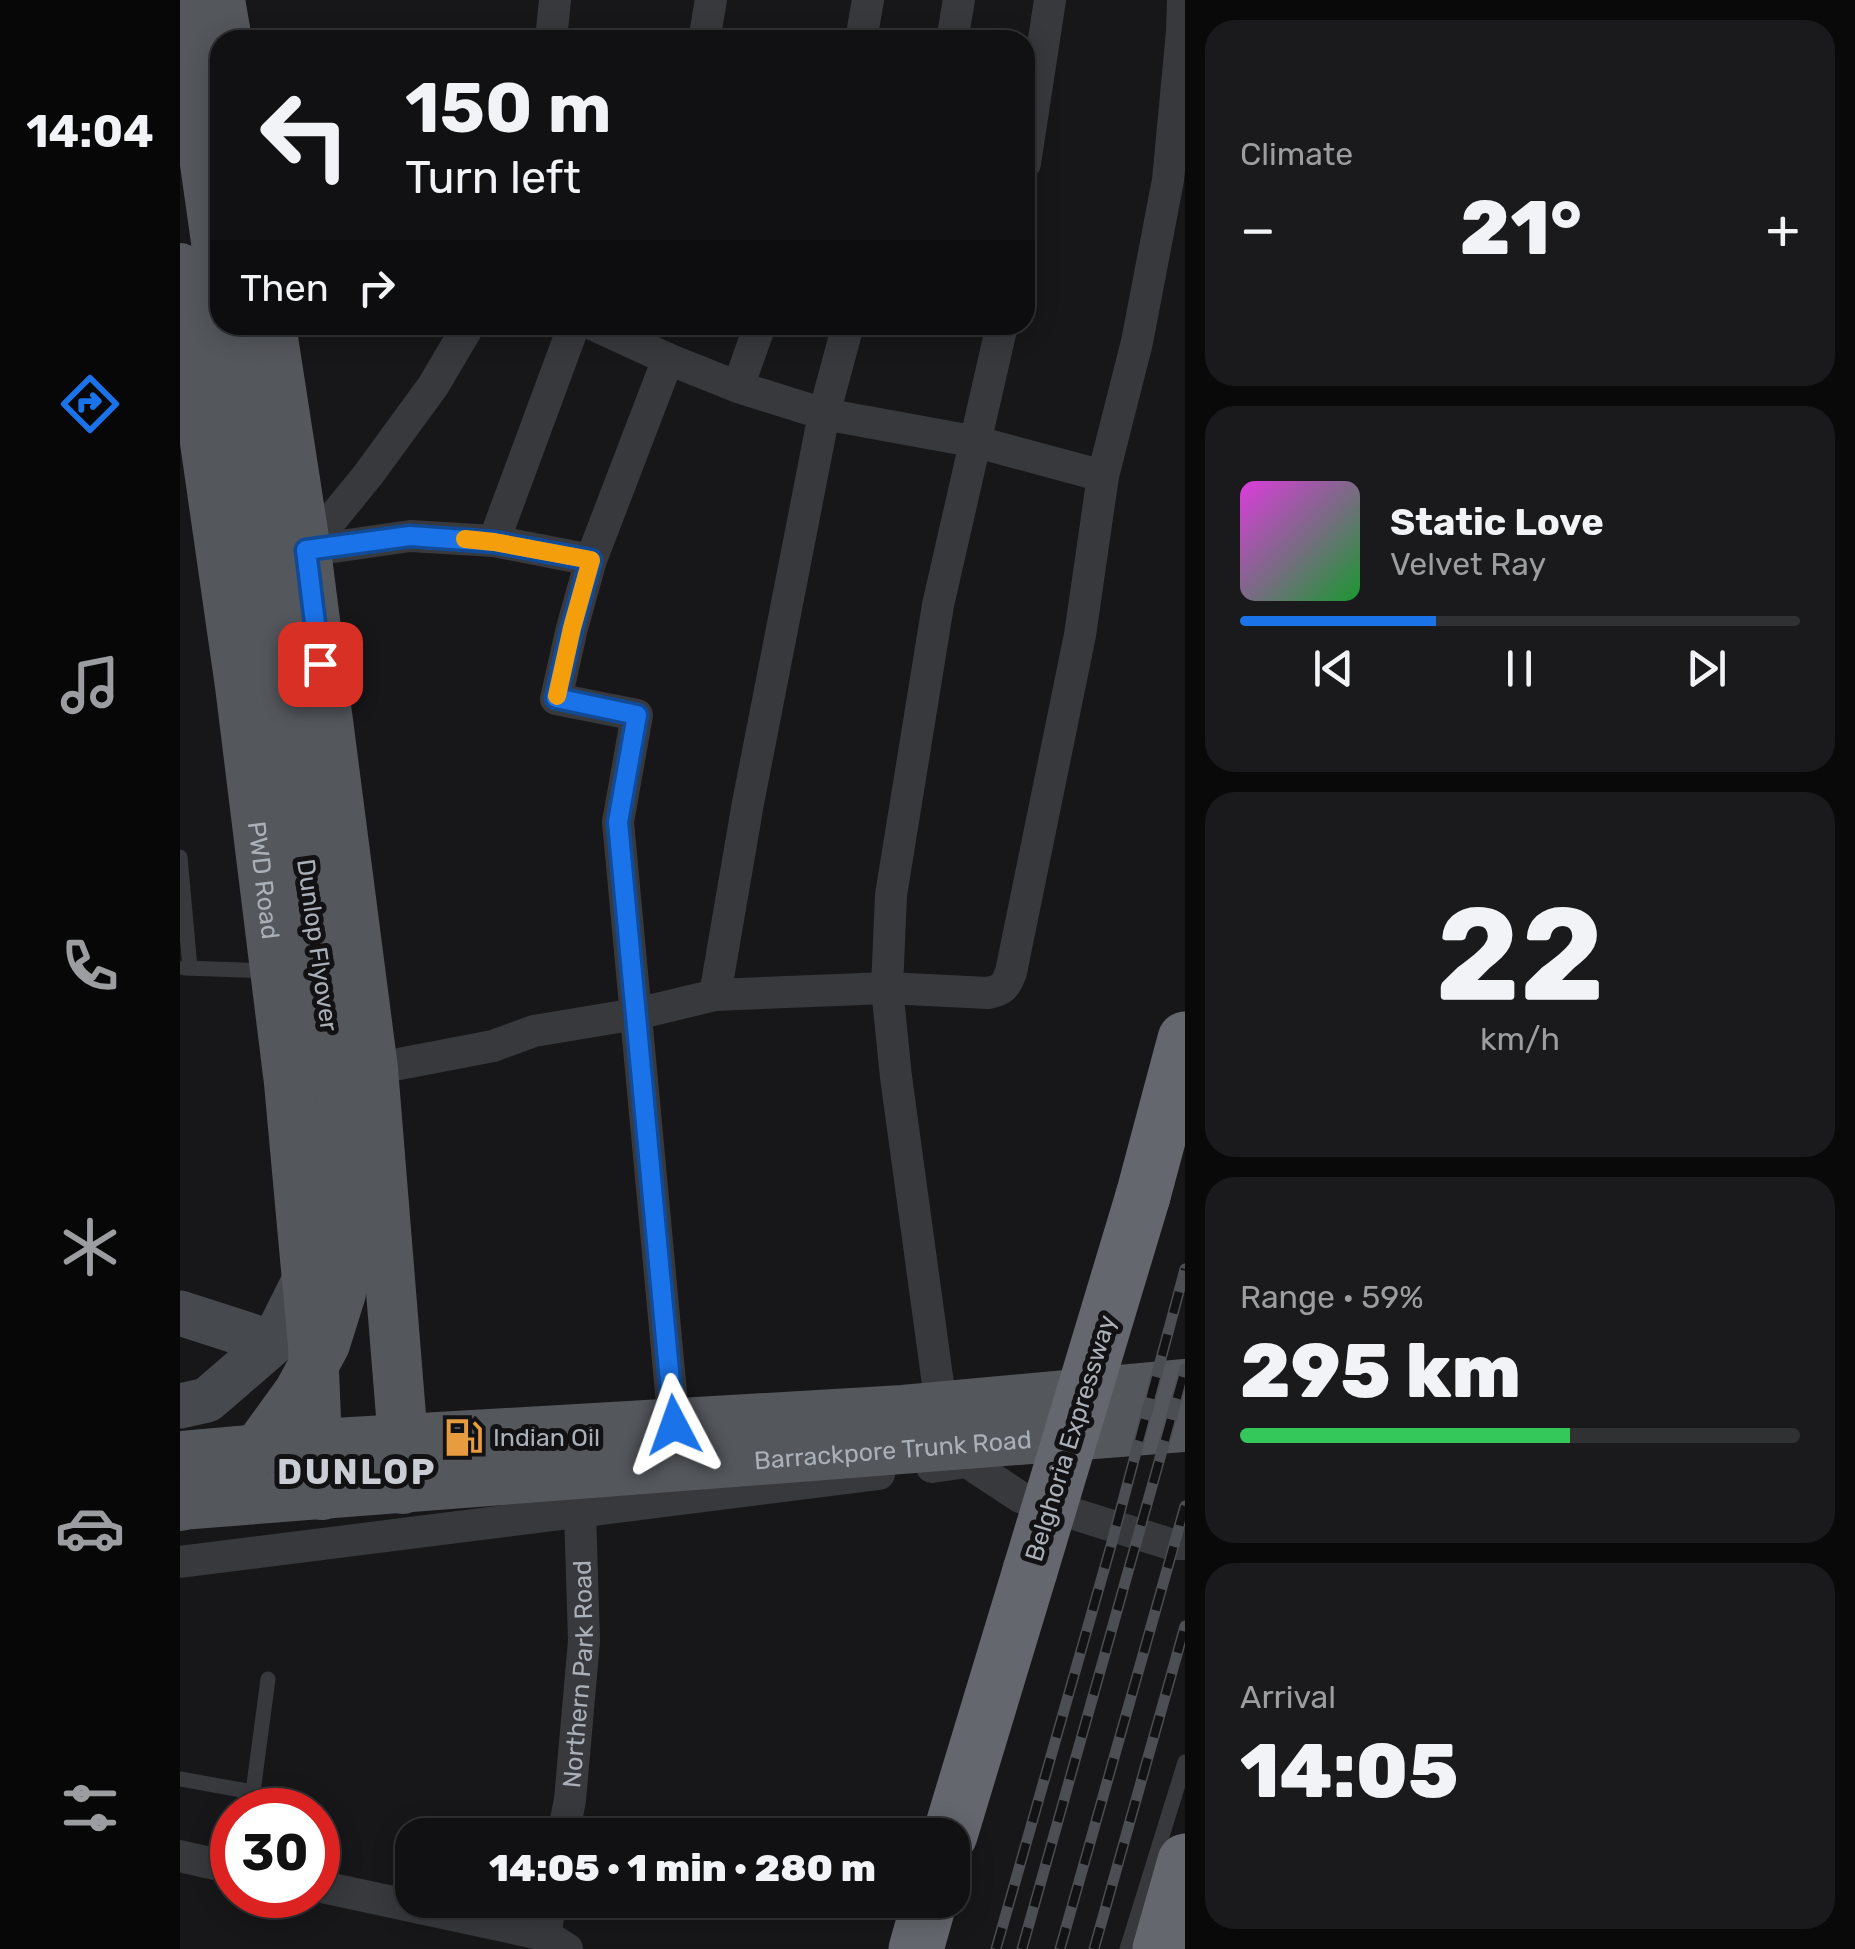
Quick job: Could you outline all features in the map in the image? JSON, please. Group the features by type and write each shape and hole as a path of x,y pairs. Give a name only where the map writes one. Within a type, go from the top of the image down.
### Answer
{"highway":[{"name":"Belghoria Expressway","path":"955,1818 1143,1196 1185,1039"},
{"path":"1160,1949 1185,1861"},
{"path":"916,1949 925,1918"}],"main road":[{"path":"182,0 210,199"},
{"path":"220,0 224,30"},
{"name":"PWD Road","path":"180,268 195,478 240,686 290,1082 322,1496"},
{"name":"Dunlop Flyover","path":"180,1505 222,1483 262,1443 299,1392 325,1344 342,1293 347,1243 340,1097 229,335"},
{"path":"273,335 306,550 373,1068 403,1440 403,1489"},
{"name":"Barrackpore Trunk Road","path":"180,1456 940,1406 1185,1384"},
{"name":"Barrackpore Trunk Road","path":"180,1505 1185,1427"}],"street":[{"path":"551,30 555,0"},
{"path":"706,30 711,0"},
{"path":"863,30 868,0"},
{"path":"954,30 958,0"},
{"path":"1035,98 1050,0"},
{"path":"373,1068 492,1046 534,1031 636,1014 715,995 887,988 988,993 1007,984 1080,635 1104,476 1138,342 1168,180 1183,0"},
{"path":"306,550 368,476 433,386 463,335"},
{"path":"494,542 570,335"},
{"path":"623,335 668,359 738,387 824,414 977,442 1104,476"},
{"path":"738,387 756,335"},
{"path":"715,995 824,414 845,335"},
{"path":"940,1406 887,988 892,895 938,605 1000,335"},
{"path":"668,359 591,560 556,698 637,715 618,822 674,1425"},
{"path":"306,550 410,536 494,542 591,560"},
{"path":"180,1406 208,1400 273,1343 307,1275"},
{"path":"180,1313 273,1343"},
{"path":"180,1562 967,1462 1020,1497 1170,1544 1185,1544"},
{"name":"Northern Park Road","path":"566,1818 584,1641 580,1512"},
{"path":"180,1856 210,1863"},
{"path":"340,1891 556,1942"}],"lane":[{"path":"180,857 185,968 275,972"},
{"path":"180,1780 253,1792 268,1678"},
{"path":"1127,1949 1185,1762"}],"railway":[{"path":"996,1949 1185,1269"},
{"path":"1022,1949 1185,1369"},
{"path":"1060,1949 1185,1506"},
{"path":"1094,1949 1185,1626"}],"slow traffic":[{"path":"465,539 591,560 557,696"}],"place":[{"name":"Indian Oil","path":"463,1437"}],"district":[{"name":"DUNLOP","path":"357,1472"}],"route":[{"path":"320,664 306,550 410,536 494,542 591,560 556,698 637,715 618,822 674,1425"}]}
